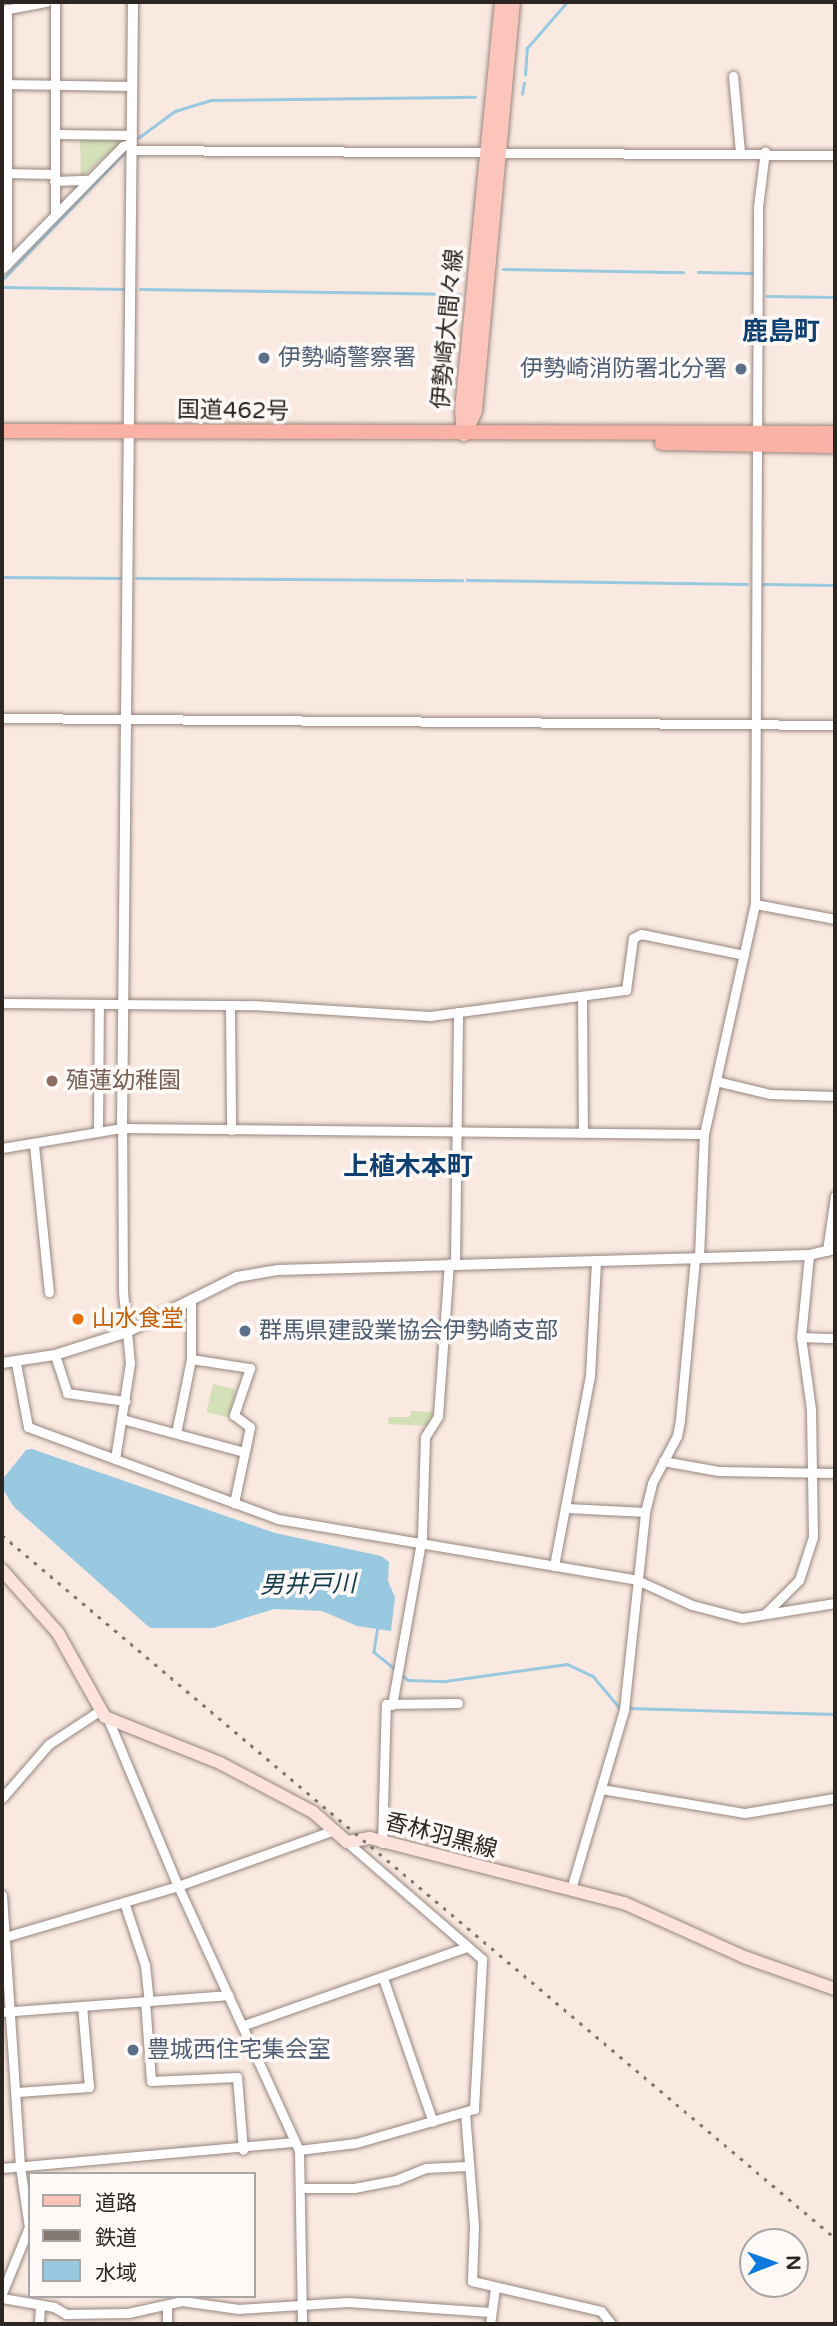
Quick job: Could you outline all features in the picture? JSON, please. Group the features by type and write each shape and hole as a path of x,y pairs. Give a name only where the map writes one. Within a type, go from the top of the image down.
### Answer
{"highway":[{"name":"国道462号","path":"2,431 464,435 490,430 757,439 835,446"},
{"name":"国道462号","path":"757,439 835,433"}],"main road":[{"name":"伊勢崎大間々線","path":"464,435 462,410 493,156 507,3"},
{"path":"2,1570 58,1633 103,1715 181,1744 313,1812 347,1842"},
{"name":"香林羽黒線","path":"347,1842 366,1838 624,1903 744,1957 835,1989"}],"street":[{"path":"3,266 4,9 46,2"},
{"path":"55,2 55,214"},
{"path":"115,1459 130,1363 122,1128 122,1004 133,2"},
{"path":"733,76 740,151"},
{"path":"4,84 132,86"},
{"path":"55,134 132,143 493,156 740,151 835,155"},
{"path":"3,266 123,146 132,143"},
{"path":"571,1889 624,1710 645,1512 680,1420 697,1257 704,1134 755,904 758,207 765,152"},
{"path":"3,173 88,180"},
{"path":"2,718 835,725"},
{"path":"755,904 835,919"},
{"path":"2,1003 230,1005 430,1016 626,990 633,938 641,934 744,955"},
{"path":"582,996 583,1133"},
{"path":"97,1132 99,1004"},
{"path":"230,1005 231,1130"},
{"path":"392,1705 420,1544 425,1437 438,1416 452,1263 458,1012"},
{"path":"716,1081 770,1094 835,1096"},
{"path":"2,1148 34,1145 122,1128 704,1134"},
{"path":"34,1145 48,1292"},
{"path":"2,1363 55,1355 127,1332 237,1278 278,1270 809,1255 831,1250 835,1196"},
{"path":"764,1615 799,1580 813,1537 811,1409 801,1337 809,1255"},
{"path":"554,1566 590,1376 596,1260"},
{"path":"176,1433 191,1359 191,1299"},
{"path":"801,1337 835,1338"},
{"path":"55,1355 67,1393 125,1401"},
{"path":"191,1359 250,1368 234,1415 250,1427 234,1503"},
{"path":"16,1363 28,1427 278,1519 637,1580 692,1605 742,1618 835,1603"},
{"path":"122,1419 244,1452"},
{"path":"663,1461 718,1471 835,1473"},
{"path":"567,1508 645,1512"},
{"path":"382,1843 386,1704 457,1703"},
{"path":"2,1798 49,1744 103,1715 297,2146 303,2189 302,2324"},
{"path":"601,1789 745,1813 835,1798"},
{"path":"5,1937 178,1886 334,1830"},
{"path":"2,2168 356,2143 474,2109 482,1959 347,1842"},
{"path":"2,1895 6,2012 17,2092 20,2167 28,2220"},
{"path":"124,1902 145,1965 151,2081 237,2077 243,2150"},
{"path":"244,2025 467,1947"},
{"path":"383,1978 433,2122"},
{"path":"6,2012 228,1995"},
{"path":"17,2092 89,2087 82,2006"},
{"path":"465,2113 467,2166 474,2226 472,2281 495,2290 601,2311 611,2324"},
{"path":"303,2189 354,2188 396,2180 426,2168 467,2166"},
{"path":"28,2230 2,2295 66,2314 128,2313 167,2307 182,2301 238,2309 303,2303 490,2312"},
{"path":"490,2324 495,2290"},
{"path":"39,2324 40,2306"},
{"path":"167,2307 167,2324"}],"green space":[{"path":"117,137 120,143 81,178 80,138"},
{"path":"213,1384 235,1389 229,1417 206,1412"},
{"path":"411,1411 435,1412 428,1426 388,1424 389,1417 410,1417"}],"water":[{"path":"32,1449 275,1533 381,1556 389,1562 388,1581 395,1597 391,1631 357,1626 322,1611 274,1609 213,1628 150,1628 14,1507 2,1488 2,1480 26,1450"}],"waterway":[{"path":"525,75 527,48 567,2"},
{"path":"522,94 524,83"},
{"path":"138,138 175,111 211,100 475,97"},
{"path":"2,280 123,154"},
{"path":"503,269 683,272"},
{"path":"698,272 752,273"},
{"path":"2,287 125,289"},
{"path":"140,289 460,294"},
{"path":"767,296 835,297"},
{"path":"2,577 120,578"},
{"path":"136,578 462,580"},
{"path":"467,580 747,584"},
{"path":"763,584 835,585"},
{"name":"男井戸川","path":"378,1626 374,1652 395,1669"},
{"name":"男井戸川","path":"400,1673 408,1680 445,1681 567,1664 593,1676 619,1707"},
{"name":"男井戸川","path":"630,1708 835,1714"}],"railway":[{"path":"2,1535 835,2238"}],"place":[{"name":"伊勢崎警察署","path":"264,358"},
{"name":"伊勢崎消防署北分署","path":"741,369"},
{"name":"殖蓮幼稚園","path":"52,1081"},
{"name":"山水食堂","path":"78,1319"},
{"name":"群馬県建設業協会伊勢崎支部","path":"245,1331"},
{"name":"豊城西住宅集会室","path":"133,2050"}],"district":[{"name":"鹿島町","path":"781,332"},
{"name":"上植木本町","path":"408,1167"}]}
